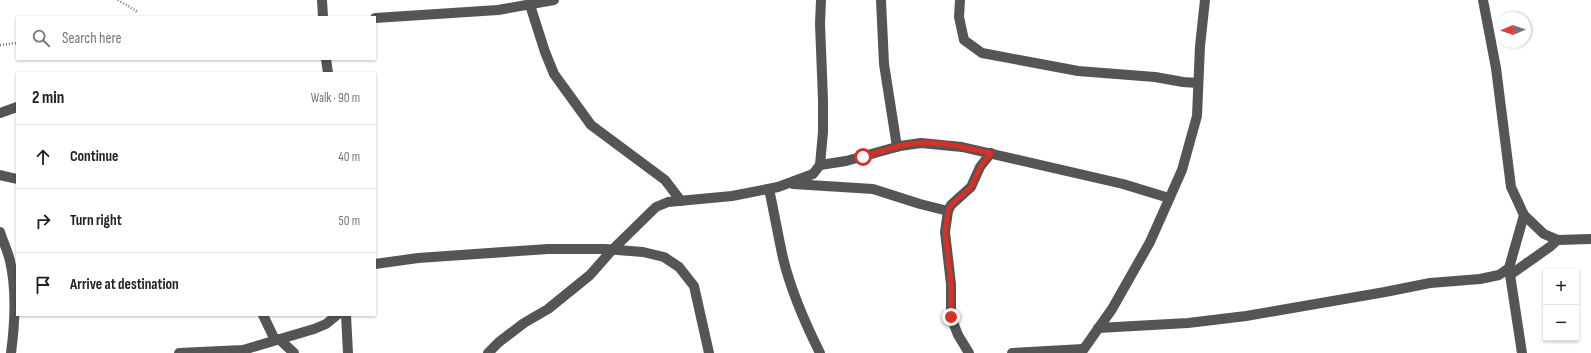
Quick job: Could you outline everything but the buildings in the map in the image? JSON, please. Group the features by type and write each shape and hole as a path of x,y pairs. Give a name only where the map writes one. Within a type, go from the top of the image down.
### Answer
{"street":[{"path":"322,0 323,16"},
{"path":"376,18 498,10 554,0"},
{"path":"488,353 499,342 524,323 548,309 590,275 612,250 656,207 668,202 732,196 769,189 813,174 820,165 823,132 820,0"},
{"path":"881,0 884,64 898,147"},
{"path":"960,0 959,17 964,40 982,53 1078,72 1155,77 1198,83"},
{"path":"1012,353 1082,351 1112,309 1150,242 1182,170 1197,116 1200,46 1205,0"},
{"path":"1483,0 1496,68 1511,188 1524,215 1544,234 1557,240 1591,239"},
{"path":"533,3 545,52 554,74 591,125 665,180 681,201"},
{"path":"326,60 328,72"},
{"path":"0,113 16,107"},
{"path":"820,165 846,162 898,147 921,143 962,146 1123,184 1169,198"},
{"path":"969,353 958,335 951,317 951,284 945,232 948,211 951,205 971,187 980,167 991,153"},
{"path":"0,175 16,179"},
{"path":"789,183 874,189 920,204 948,211"},
{"path":"769,189 783,259 791,286 809,331 820,353"},
{"path":"1522,353 1510,271 1524,215"},
{"path":"0,232 10,261 13,286 14,326 11,353"},
{"path":"1098,328 1188,323 1246,316 1430,283 1486,278 1510,271 1551,246 1557,240"},
{"path":"376,264 418,258 548,249 643,252 664,257 679,267 694,286 709,353"},
{"path":"264,316 277,339 294,353"},
{"path":"179,353 243,350 326,324 336,316"},
{"path":"346,316 348,353"}],"path":[{"path":"118,0 138,12"},
{"path":"0,46 16,43"}],"route":[{"path":"863,157 900,146 921,143 962,146 991,153 980,167 971,187 951,205 948,211 945,232 951,284 951,317"}]}
